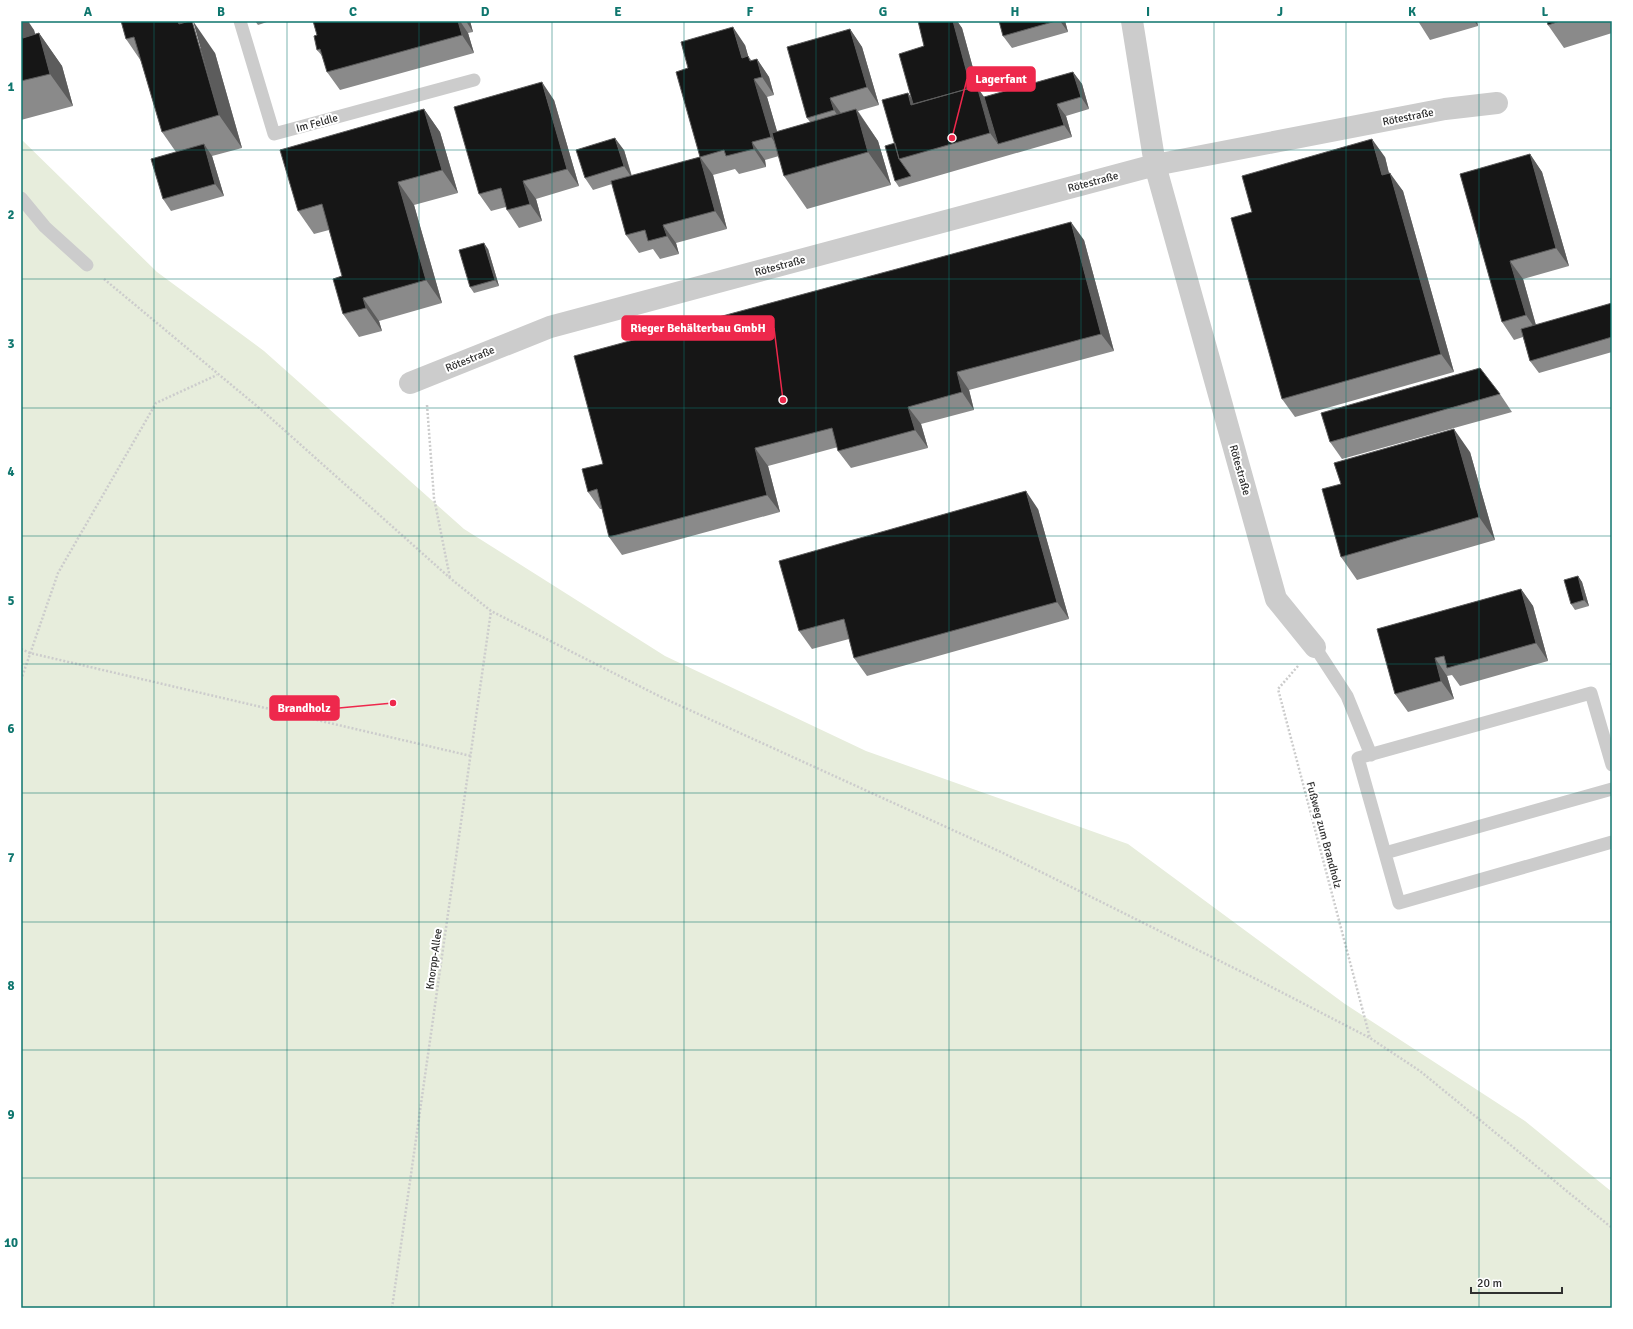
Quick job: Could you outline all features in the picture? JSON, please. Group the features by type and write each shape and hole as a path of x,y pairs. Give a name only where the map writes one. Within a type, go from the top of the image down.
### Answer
{"street":[{"name":"Rötestraße","path":"1132,21 1155,165 1276,599 1315,647"},
{"name":"Rötestraße","path":"418,380 550,327 1155,165 1445,109 1497,103"}],"lane":[{"name":"Im Feldle","path":"240,21 274,134 474,80"},
{"path":"21,198 45,227 87,265"},
{"path":"1315,647 1347,696 1371,755"},
{"path":"1612,765 1591,693 1358,758 1399,903 1612,842"},
{"path":"1385,853 1612,789"}],"path":[{"path":"87,265 217,375 264,412 450,578 491,612 661,697 1001,852 1258,980 1370,1038 1420,1071 1612,1228"},
{"path":"21,680 58,573 156,403 217,375"},
{"path":"418,380 434,498 450,578"},
{"name":"Knorpp-Allee","path":"392,1308 491,612"},
{"name":"Fußweg zum Brandholz","path":"1315,647 1278,689 1370,1038"},
{"path":"21,649 30,653 471,756"}],"green space":[{"path":"21,139 157,272 264,351 464,529 665,656 866,751 1128,844 1345,1004 1525,1121 1612,1192 1612,1308 21,1308"}],"building":[{"path":"121,21 178,21 179,24 192,21 219,115 162,132 134,37 126,39"},
{"path":"313,21 458,21 462,35 327,72 320,49 317,50 314,36 317,35"},
{"path":"918,21 953,21 971,88 913,104 899,54 924,46"},
{"path":"999,21 1056,21 1003,36"},
{"path":"1547,21 1560,21 1548,25"},
{"path":"733,27 742,58 748,56 750,61 757,59 762,77 754,79 771,137 752,142 754,149 726,156 724,150 700,157 676,72 688,68 681,42"},
{"path":"850,29 867,87 830,98 834,110 807,118 787,47"},
{"path":"21,32 23,38 39,33 50,74 21,81"},
{"path":"1073,72 1081,97 1057,104 1064,125 998,144 984,97"},
{"path":"542,82 567,169 523,181 530,204 507,210 501,188 479,194 454,107"},
{"path":"977,86 990,133 899,159 882,100 908,93 911,105"},
{"path":"424,109 442,170 398,182 426,280 363,298 366,308 343,314 333,279 342,276 322,204 298,211 280,150"},
{"path":"856,109 868,152 784,176 772,133"},
{"path":"615,138 624,166 585,178 576,150"},
{"path":"1372,139 1382,175 1390,173 1441,354 1282,399 1231,218 1252,212 1242,176"},
{"path":"895,143 899,159 911,176 895,181 885,146"},
{"path":"204,144 215,184 163,199 151,159"},
{"path":"1530,154 1556,248 1510,261 1526,315 1502,322 1460,174"},
{"path":"700,157 715,211 663,225 667,236 648,241 645,230 626,235 611,181"},
{"path":"1071,222 1101,334 957,372 962,392 908,407 915,430 838,451 832,428 755,448 767,495 609,537 597,489 588,492 582,469 603,464 574,356"},
{"path":"484,243 495,280 470,287 459,250"},
{"path":"1612,303 1612,337 1530,361 1521,329"},
{"path":"1480,368 1500,394 1330,442 1321,413"},
{"path":"1454,429 1479,517 1341,557 1322,489 1341,484 1334,463"},
{"path":"1026,491 1057,602 854,658 844,619 799,631 779,561"},
{"path":"1578,576 1584,600 1571,604 1564,580"},
{"path":"1521,589 1536,643 1447,668 1444,656 1435,658 1441,681 1395,694 1377,629"}],"place":[{"name":"Lagerfant","path":"952,138"},
{"name":"Rieger Behälterbau GmbH","path":"783,400"},
{"name":"Brandholz","path":"393,703"}]}
